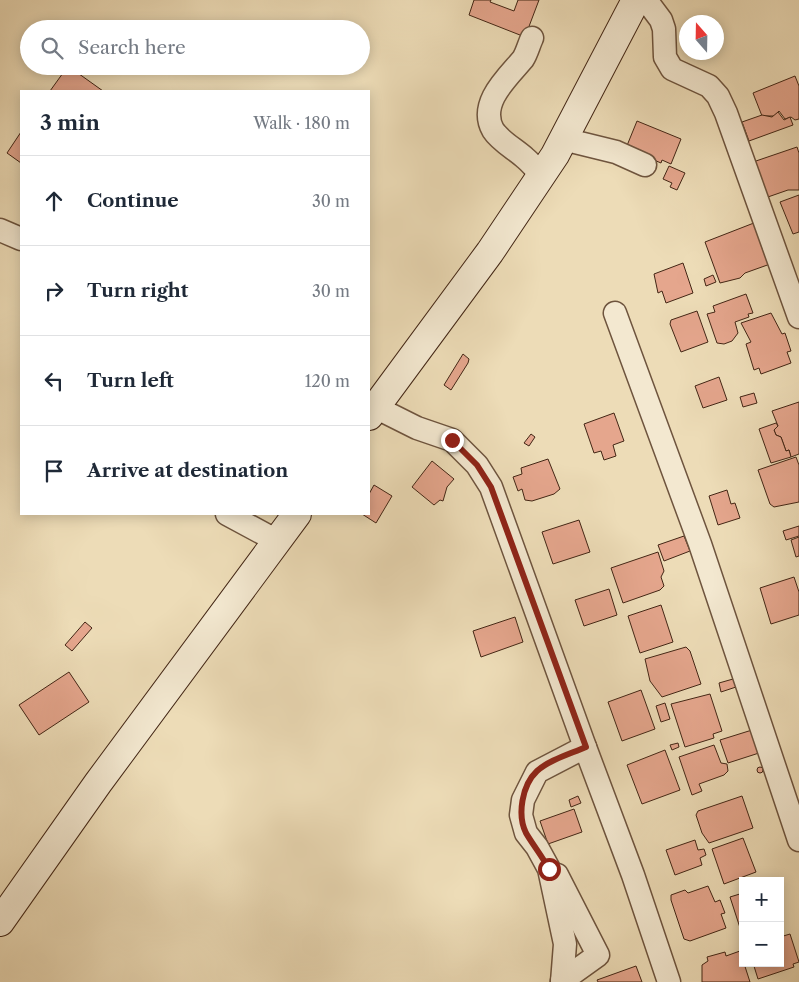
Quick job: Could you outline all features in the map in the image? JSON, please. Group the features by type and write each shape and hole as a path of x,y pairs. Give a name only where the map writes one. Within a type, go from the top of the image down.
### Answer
{"main road":[{"path":"372,412 490,252 542,175 564,139 636,0"},
{"path":"0,922 98,783 296,515"}],"street":[{"path":"646,0 662,20 664,29 664,57 672,69 709,86 718,96 726,113 799,317"},
{"path":"532,38 524,58 513,68 493,96 489,115 492,129 500,138 526,158 542,175"},
{"path":"564,139 616,152 645,165"},
{"path":"0,230 20,239"},
{"path":"616,313 706,562 799,840"},
{"path":"372,412 452,440 477,465 491,487 633,875 669,982"},
{"path":"229,515 277,541"},
{"path":"562,982 565,944 551,876 545,861 526,833 521,815 522,800 537,772 586,747"},
{"path":"545,861 555,870 598,955 562,982"}],"building":[{"path":"474,0 491,0 490,2 514,11 518,0 539,0 525,37 469,15"},
{"path":"62,75 81,75 102,90 51,90"},
{"path":"795,76 799,86 799,119 795,120 791,117 785,119 779,111 774,116 762,116 753,93"},
{"path":"778,112 784,120 790,117 793,125 749,141 742,122 762,115 772,117"},
{"path":"637,121 681,139 671,164 662,160 661,163 626,148"},
{"path":"20,134 20,162 7,153"},
{"path":"797,147 799,153 799,190 788,190 765,198 753,162"},
{"path":"669,166 685,173 677,190 670,187 672,183 663,179"},
{"path":"799,195 799,232 793,234 780,202"},
{"path":"759,221 773,263 745,273 740,278 720,283 705,242"},
{"path":"683,263 693,293 666,303 662,291 658,293 654,274"},
{"path":"713,275 716,282 706,286 704,279"},
{"path":"746,294 753,313 748,314 749,317 735,322 738,333 732,341 724,344 717,343 707,314 715,312 713,306"},
{"path":"697,311 708,342 681,352 670,324 671,320"},
{"path":"771,313 782,334 785,333 791,351 787,352 791,363 761,374 759,368 754,370 746,344 751,342 741,323"},
{"path":"463,354 469,359 468,363 451,390 444,385"},
{"path":"719,377 727,400 703,408 695,386"},
{"path":"754,393 757,403 743,407 740,397"},
{"path":"799,402 799,454 791,457 789,450 786,451 781,437 776,435 774,430 778,426 772,411"},
{"path":"614,413 624,441 613,445 616,456 604,460 601,451 594,453 584,424"},
{"path":"776,423 778,426 774,430 776,435 781,437 786,451 789,450 791,457 771,463 759,429"},
{"path":"531,434 535,437 529,446 524,443"},
{"path":"796,457 799,465 799,502 774,507 770,504 758,470"},
{"path":"548,459 560,489 554,494 532,501 525,500 522,489 518,491 513,477 522,474 521,468"},
{"path":"432,461 454,479 447,487 443,501 440,500 434,505 412,487"},
{"path":"374,485 392,496 376,523 364,515 370,515 370,492"},
{"path":"727,490 731,504 735,503 740,518 718,525 709,496"},
{"path":"579,520 590,552 553,564 542,532"},
{"path":"799,526 799,536 786,540 783,531"},
{"path":"684,536 690,551 664,561 658,545"},
{"path":"799,537 799,556 796,557 791,540"},
{"path":"658,552 664,571 661,577 664,586 660,590 623,603 611,568"},
{"path":"794,577 799,592 799,615 771,624 760,588"},
{"path":"609,589 617,615 584,626 575,600"},
{"path":"661,605 673,642 640,653 628,616"},
{"path":"515,617 523,642 481,657 473,631"},
{"path":"85,622 92,628 72,651 65,645"},
{"path":"686,647 690,651 701,684 662,697 650,681 645,659"},
{"path":"69,672 89,702 39,735 19,705"},
{"path":"733,679 736,687 721,692 719,683"},
{"path":"641,690 655,729 622,741 608,702"},
{"path":"710,694 722,731 713,734 714,738 685,747 671,704"},
{"path":"665,703 670,719 661,722 656,706"},
{"path":"752,730 759,753 728,763 720,740"},
{"path":"678,743 679,747 672,750 670,745"},
{"path":"714,745 721,763 727,764 728,771 724,775 699,784 702,791 692,795 679,757"},
{"path":"665,750 680,790 642,804 627,765"},
{"path":"760,767 763,770 760,773 757,770"},
{"path":"578,796 581,803 571,807 569,800"},
{"path":"742,796 753,828 709,843 702,833 696,815 698,811"},
{"path":"574,809 582,832 548,844 540,821"},
{"path":"743,838 756,872 724,884 712,849"},
{"path":"695,840 698,850 704,849 706,855 700,858 702,865 675,875 666,850"},
{"path":"708,886 715,902 720,900 725,913 721,914 726,928 690,941 684,939 671,895 685,890 688,893"},
{"path":"739,894 739,925 730,897"},
{"path":"790,934 799,962 793,964 794,967 758,979 754,967 784,967 784,936"},
{"path":"739,951 739,967 745,967 750,982 702,982 702,965 708,961 707,957 725,952 726,956"},
{"path":"636,966 642,982 598,982 597,980"}],"route":[{"path":"452,440 477,465 491,487 586,747 551,763 537,772 528,785 522,800 521,815 526,833 537,847 549,869"}]}
